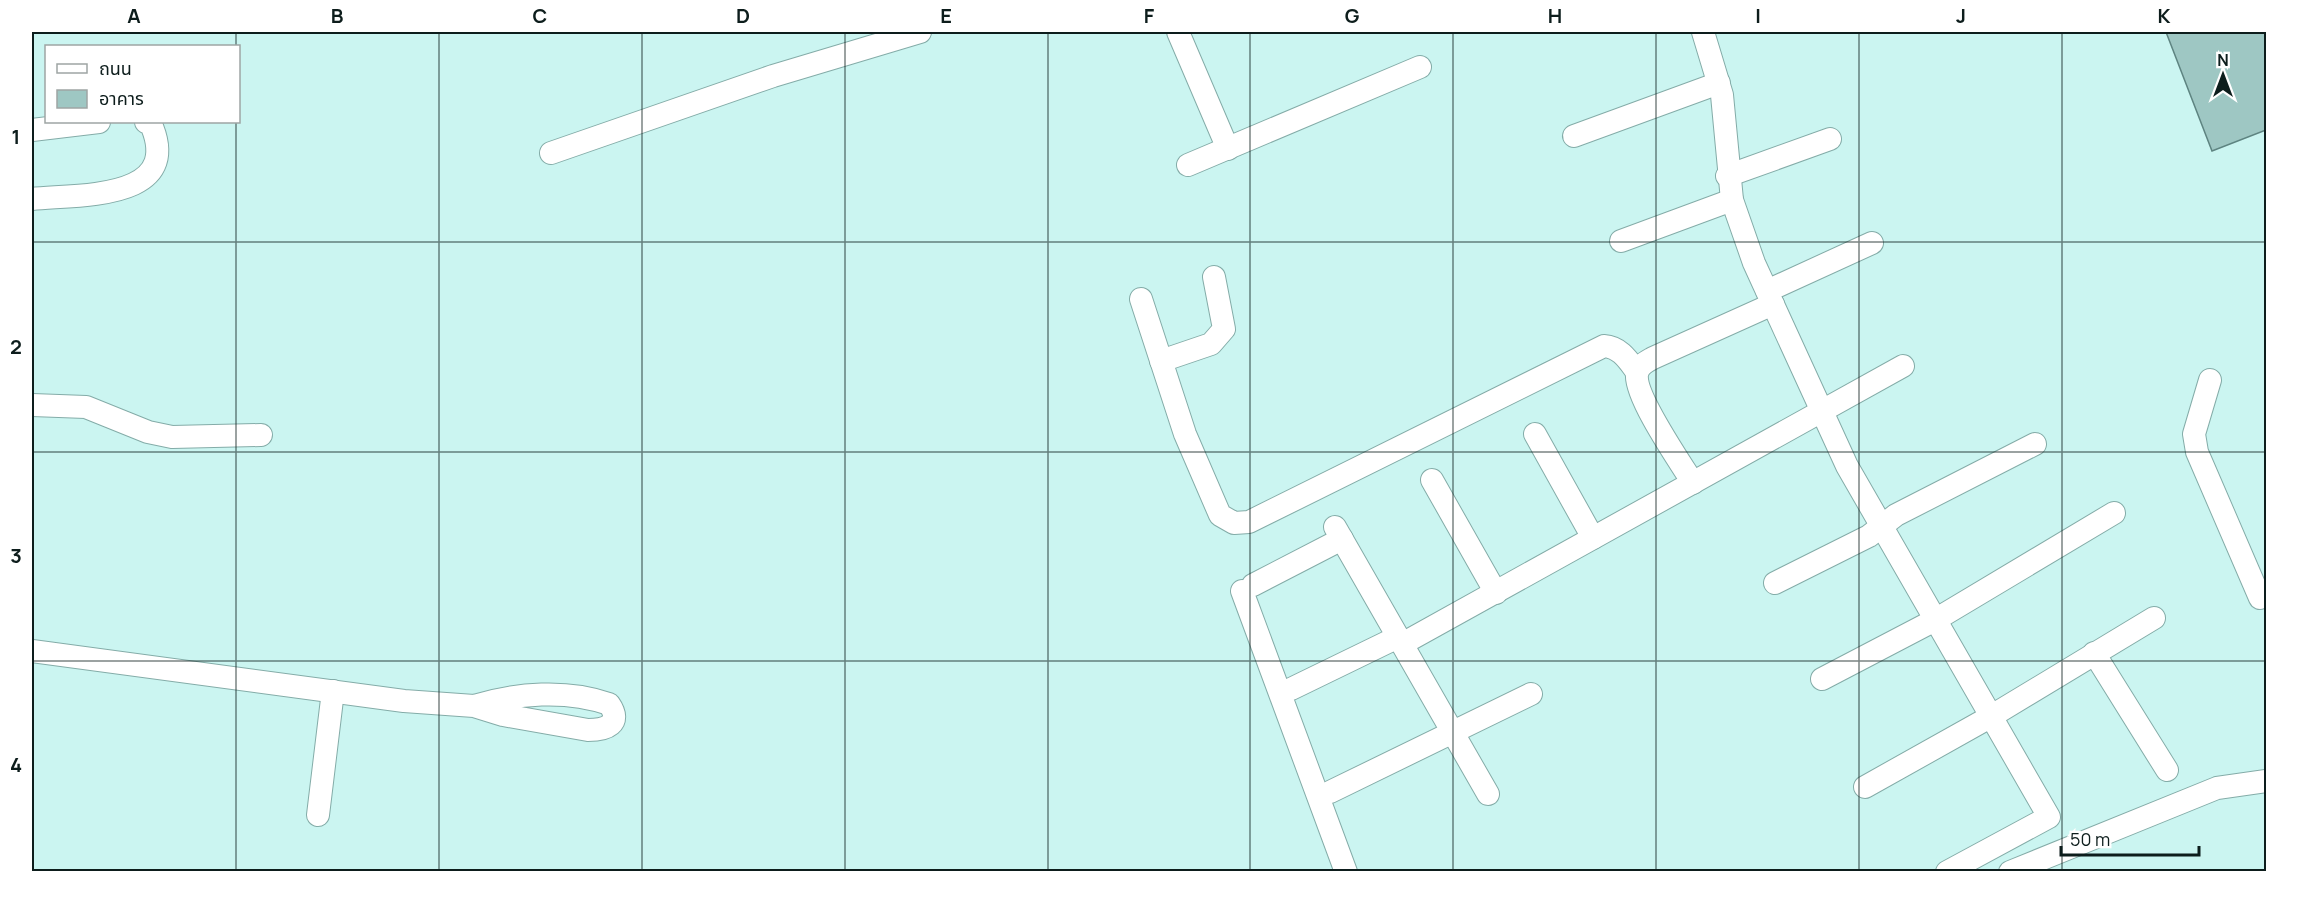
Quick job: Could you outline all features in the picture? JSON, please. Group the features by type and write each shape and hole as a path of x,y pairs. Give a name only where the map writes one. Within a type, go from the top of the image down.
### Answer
{"street":[{"path":"551,153 773,76 920,32"},
{"path":"1178,32 1228,149"},
{"path":"1704,32 1719,83 1725,122 1727,176 1732,200 1770,298 1847,466 2049,818 1947,872"},
{"path":"1188,165 1420,67"},
{"path":"1574,136 1719,83"},
{"path":"32,130 91,123"},
{"path":"32,199 123,189 141,181 154,170 158,158 156,135 150,123"},
{"path":"1727,176 1830,139"},
{"path":"1621,240 1732,200"},
{"path":"1637,372 1642,364 1872,243"},
{"path":"1161,361 1211,344 1224,329 1214,277"},
{"path":"1141,299 1185,434 1220,515 1226,521 1249,522 1604,346 1612,347 1624,354 1637,372 1640,394 1693,483"},
{"path":"1291,690 1400,641 1496,592 1903,366"},
{"path":"2210,380 2194,434 2197,452 2260,598"},
{"path":"32,405 86,407 148,432 172,437 261,435"},
{"path":"1535,434 1593,538"},
{"path":"1775,583 1869,536 1896,515 2035,444"},
{"path":"1432,480 1496,592"},
{"path":"1822,679 1935,621 2114,513"},
{"path":"1346,872 1248,588 1338,533 1488,794"},
{"path":"1865,787 1990,717 2154,618"},
{"path":"32,651 441,706 474,706 525,695 580,697 609,704 615,711 615,722 611,727 602,730 588,730 503,715 474,706"},
{"path":"2094,653 2167,770"},
{"path":"318,815 333,691"},
{"path":"1329,792 1531,694"},
{"path":"2010,872 2217,788 2266,780"}],"building":[{"path":"2166,32 2266,32 2266,130 2212,151"}]}
